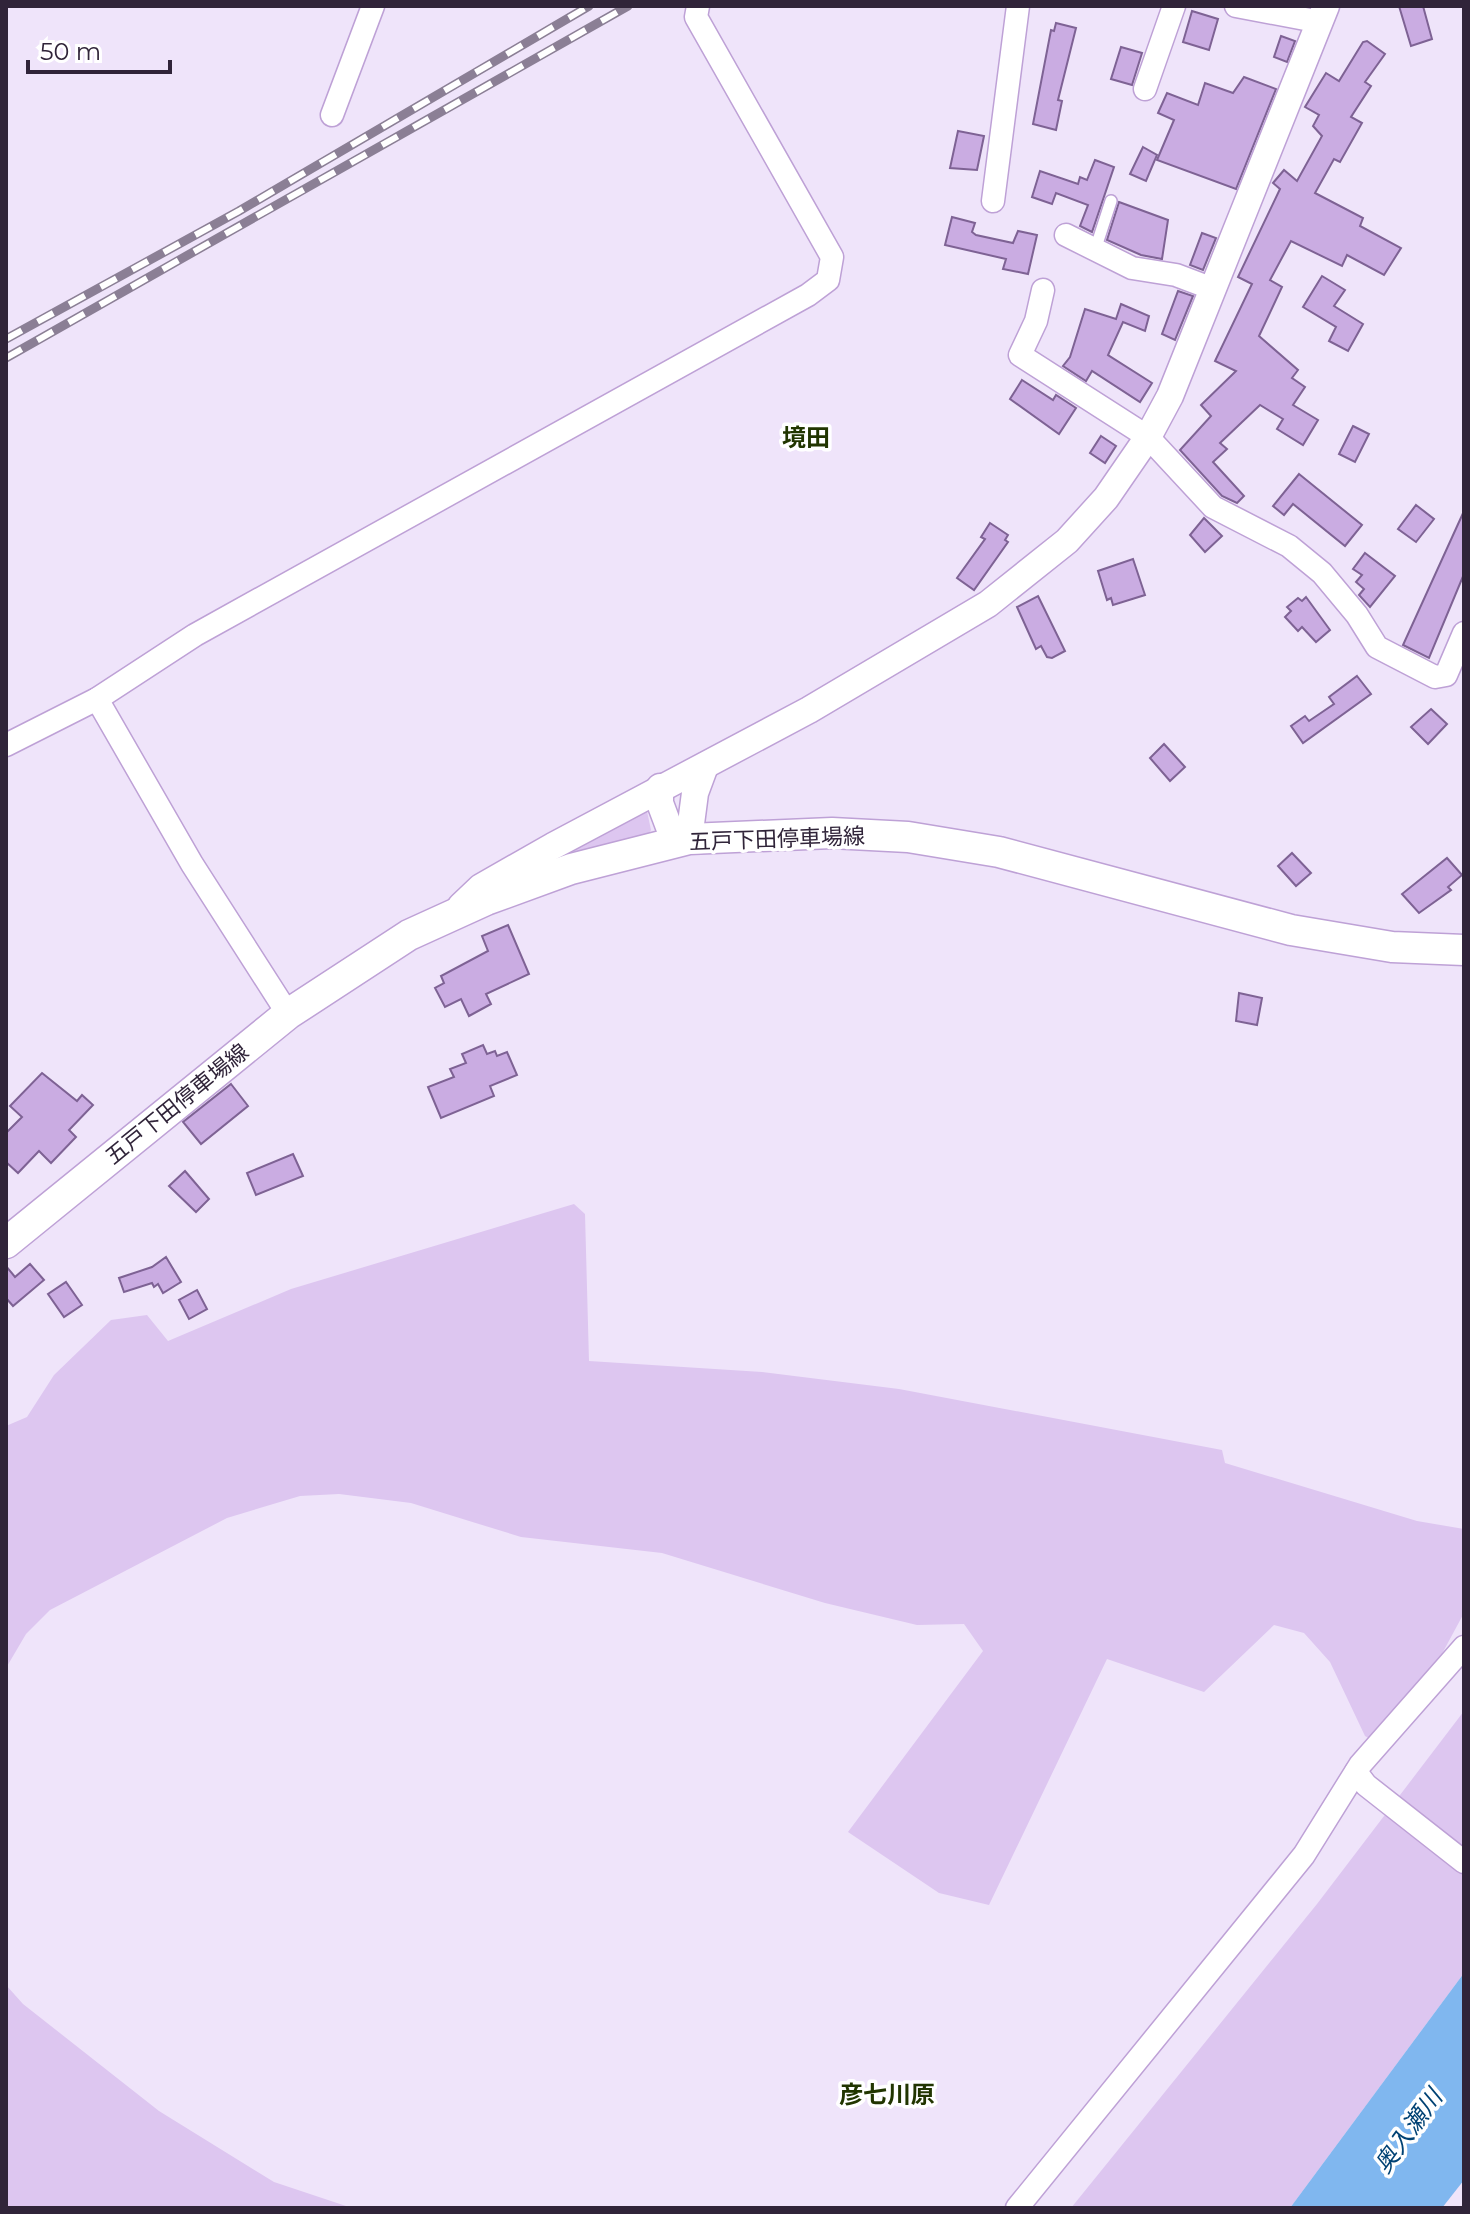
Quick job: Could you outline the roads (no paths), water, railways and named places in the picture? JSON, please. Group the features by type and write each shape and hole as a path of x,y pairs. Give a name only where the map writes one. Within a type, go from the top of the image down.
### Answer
{"main road":[{"name":"五戸下田停車場線","path":"6,1243 288,1014 409,935 571,869 682,841 832,833 908,837 999,852 1291,930 1392,947 1464,950"}],"street":[{"path":"332,115 373,6"},
{"path":"6,745 97,699 195,635 808,295 828,280 832,257 696,17 698,6"},
{"path":"993,201 1018,6"},
{"path":"1145,89 1174,6"},
{"path":"450,916 481,887 660,787 705,766 974,613 1022,579 1067,541 1106,498 1148,437 1170,396 1324,14 1236,6"},
{"path":"1066,235 1132,268 1176,275 1213,289"},
{"path":"1043,290 1036,321 1020,355 1148,437 1213,507 1289,546 1322,573 1357,615 1377,647 1435,677 1446,675 1464,633"},
{"path":"97,699 192,864 288,1014"},
{"path":"682,841 705,766"},
{"path":"660,787 660,803 682,841"},
{"path":"1017,2208 1304,1855 1464,1647"},
{"path":"1361,1778 1464,1862"}],"lane":[{"path":"1095,250 1111,201"}],"water":[{"name":"奥入瀬川","path":"1464,1973 1464,2180 1442,2208 1290,2208"}],"railway":[{"path":"6,339 239,211 589,6"},
{"path":"6,358 628,6"}],"district":[{"name":"境田","path":"806,437"},
{"name":"彦七川原","path":"887,2094"}]}
